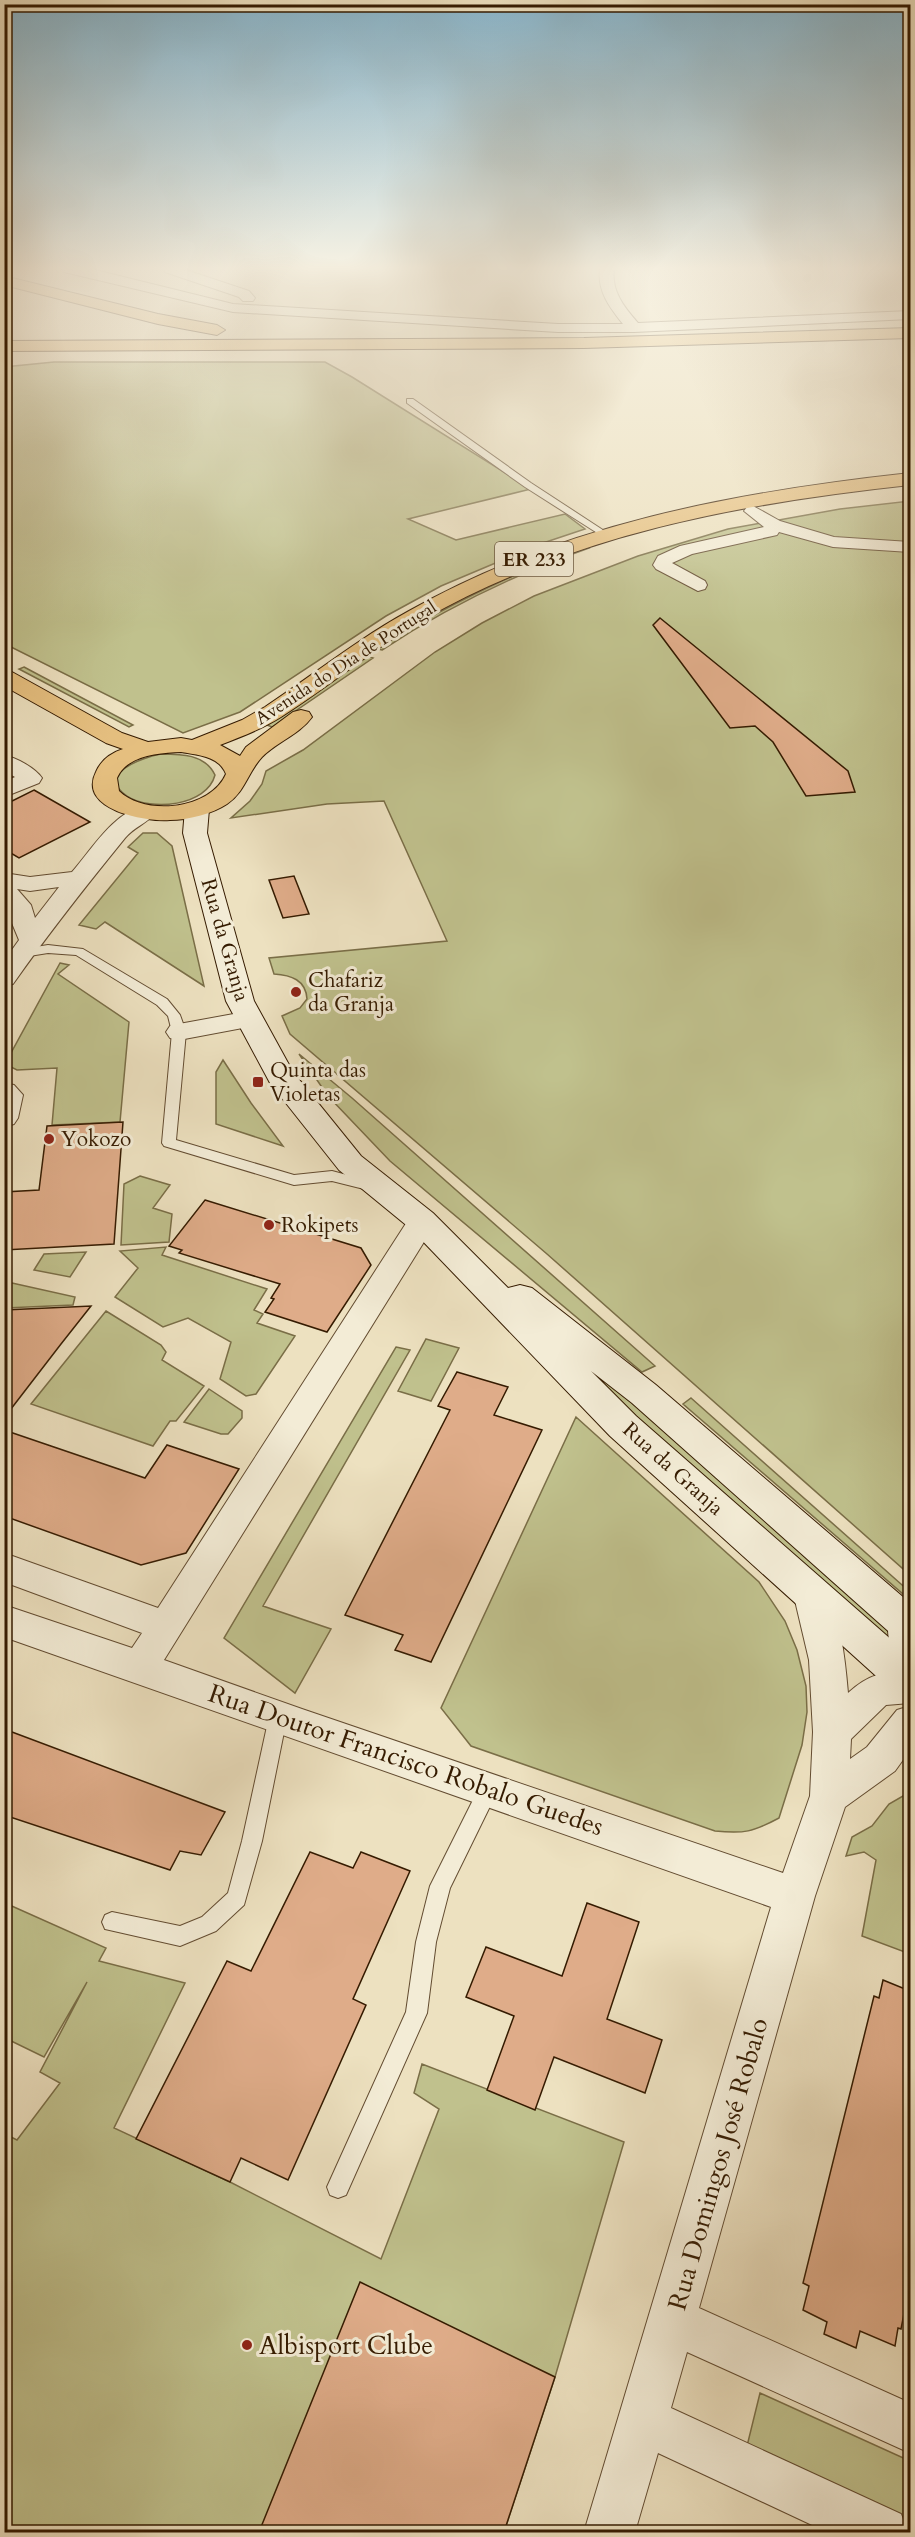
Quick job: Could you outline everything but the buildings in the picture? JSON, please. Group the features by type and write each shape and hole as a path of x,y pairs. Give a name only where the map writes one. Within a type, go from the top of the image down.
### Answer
{"main road":[{"name":"Avenida do Dia de Portugal","path":"198,746 250,725 273,712 388,633 449,597 507,570 605,534 659,519 758,498 828,487 910,479"},
{"name":"Avenida do Dia de Portugal","path":"395,651 480,601 550,569 621,544 676,528 753,511 843,496 910,490"},
{"path":"4,677 129,748 198,746 227,756 236,765 239,774"},
{"name":"Avenida do Dia de Portugal","path":"196,821 237,785 239,774 254,752 320,704"},
{"path":"129,748 106,775 104,786 122,815 157,813 196,821"},
{"name":"Rua da Granja","path":"196,821 240,1001 280,1076 350,1163 434,1234 623,1426 910,1681"},
{"name":"Rua da Granja","path":"434,1234 496,1278 644,1394 908,1633"}],"street":[{"path":"753,511 774,525 833,542 910,547"},
{"path":"698,585 662,565 664,560 686,550 771,531 774,525"},
{"path":"4,761 32,778 4,791"},
{"path":"4,979 80,878 122,815"},
{"path":"4,880 30,884 80,878"},
{"path":"4,889 19,905 27,946"},
{"path":"179,1032 250,1019"},
{"path":"4,1091 9,1095 4,1118"},
{"path":"140,1667 165,1626 434,1234"},
{"path":"4,1567 165,1626"},
{"name":"Rua Domingos José Robalo","path":"610,2532 795,1896 828,1797 832,1732 827,1660 811,1592"},
{"name":"Rua Doutor Francisco Robalo Guedes","path":"9,1624 140,1667 795,1896"},
{"path":"832,1732 877,1690 910,1687"},
{"path":"828,1797 896,1757 910,1722"},
{"path":"673,2321 910,2428"},
{"path":"644,2421 883,2532"}],"lane":[{"path":"410,401 528,485 605,534"},
{"path":"27,946 79,952 162,1002 174,1015 179,1032 169,1143 294,1180 332,1176 380,1188"},
{"path":"112,1922 180,1936 209,1924 237,1898 252,1841 278,1717"},
{"path":"338,2187 416,2013 426,1942 440,1886 488,1790"}],"green space":[{"path":"4,387 369,387 531,489 408,519 456,540 565,514 585,529 543,543 441,586 386,616 240,712 183,733 5,644"},
{"path":"910,501 910,1575 547,1254 290,1034 282,1016 300,1008 307,999 306,993 301,983 292,977 274,974 269,958 447,941 384,801 327,804 231,818 250,801 262,784 266,771 303,750 435,652 482,623 534,596 638,556 728,529 840,509"},
{"path":"586,546 589,548 482,593 382,650 377,649 478,592"},
{"path":"367,656 373,658 272,727 267,725"},
{"path":"24,667 133,725 129,727 19,669"},
{"path":"161,754 184,755 199,759 211,768 215,775 210,785 201,794 190,799 163,805 137,801 118,788 116,781 125,768"},
{"path":"143,833 157,833 172,846 204,986 105,922 96,929 79,925 138,853 128,847"},
{"path":"60,963 69,965 58,974 129,1022 120,1122 52,1125 57,1068 17,1070 5,1064"},
{"path":"299,1054 352,1098 655,1366 642,1372 390,1161 328,1096"},
{"path":"223,1060 283,1146 216,1124 216,1072"},
{"path":"140,1176 170,1185 153,1208 172,1214 169,1242 121,1245 124,1184"},
{"path":"166,1247 162,1255 267,1289 254,1310 263,1314 257,1323 295,1336 256,1394 246,1396 220,1379 231,1342 188,1318 163,1327 115,1297 138,1268 120,1251"},
{"path":"86,1252 70,1277 34,1270 44,1254"},
{"path":"12,1283 75,1297 73,1305 5,1308 5,1288"},
{"path":"106,1311 161,1345 166,1352 162,1360 204,1386 176,1421 170,1421 153,1446 31,1404"},
{"path":"426,1339 459,1348 431,1401 398,1391"},
{"path":"396,1347 410,1350 263,1606 331,1629 295,1693 224,1638"},
{"path":"602,1377 890,1625 897,1646 773,1544 596,1379"},
{"path":"209,1389 242,1411 242,1418 228,1434 221,1434 184,1422"},
{"path":"691,1398 910,1592 910,1600 683,1404"},
{"path":"576,1417 759,1582 785,1621 797,1650 806,1686 807,1712 802,1745 779,1818 770,1823 748,1831 715,1831 471,1746 441,1708"},
{"path":"910,1792 910,1954 862,1936 876,1860 864,1852 846,1856 852,1837 872,1826 889,1804"},
{"name":"Albisport Clube","path":"5,1903 106,1948 99,1961 185,1983 114,2128 230,2182 381,2259 439,2109 414,2093 422,2064 624,2142 555,2377 504,2532 5,2532 5,2134 17,2140 60,2083 40,2072 87,1982 44,2057 5,2038"},
{"path":"760,2393 910,2461 910,2521 747,2446"}],"place":[{"name":"Chafariz da Granja","path":"296,992"},
{"name":"Quinta das Violetas","path":"258,1082"},
{"name":"Yokozo","path":"49,1139"},
{"name":"Rokipets","path":"269,1225"},
{"name":"Albisport Clube","path":"247,2345"}]}
